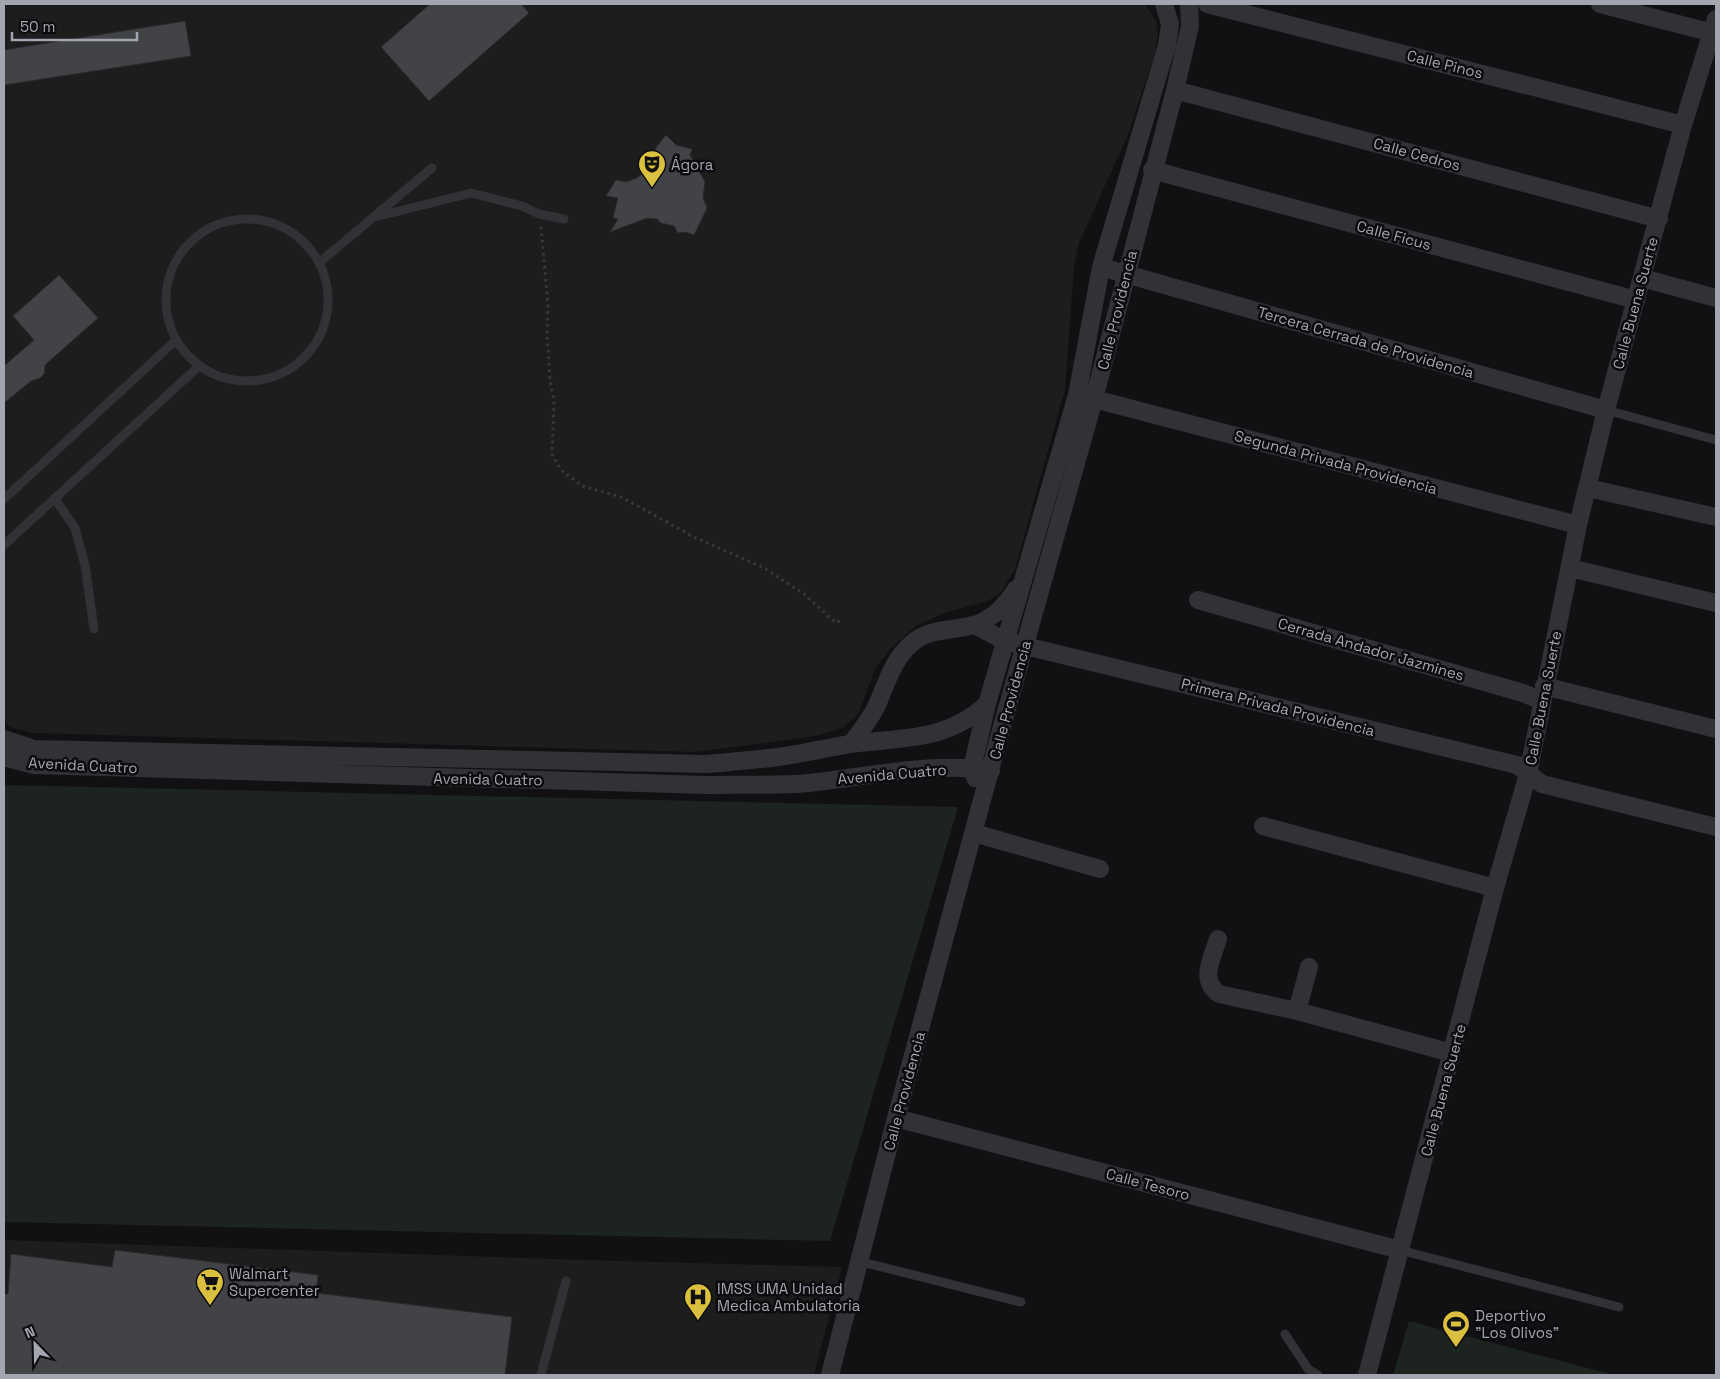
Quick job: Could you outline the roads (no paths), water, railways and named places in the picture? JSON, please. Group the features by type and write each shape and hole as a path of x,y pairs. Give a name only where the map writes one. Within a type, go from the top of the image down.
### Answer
{"street":[{"name":"Calle Providencia","path":"972,768 987,704 1077,395 1101,268 1167,45 1170,24 1164,4"},
{"name":"Calle Providencia","path":"830,1375 896,1118 1094,399 1152,170 1175,90 1190,26 1189,4"},
{"name":"Calle Pinos","path":"1207,4 1683,125"},
{"path":"1600,4 1714,26"},
{"name":"Calle Buena Suerte","path":"1367,1375 1495,888 1528,774 1578,525 1606,410 1683,125 1714,26"},
{"name":"Calle Cedros","path":"1175,90 1659,218"},
{"name":"Calle Ficus","path":"1152,170 1636,300"},
{"name":"Tercera Cerrada de Providencia","path":"1101,268 1606,410"},
{"path":"1642,278 1716,298"},
{"name":"Segunda Privada Providencia","path":"1094,399 1578,525"},
{"path":"1588,488 1716,517"},
{"path":"1570,568 1716,602"},
{"path":"851,744 875,709 893,668 907,648 925,635 938,630 975,625 1006,605 1025,576"},
{"name":"Cerrada Andador Jazmines","path":"1198,600 1523,693 1543,694 1716,730"},
{"name":"Primera Privada Providencia","path":"975,625 1005,641 1025,644 1517,765 1542,784 1716,827"},
{"name":"Avenida Cuatro","path":"4,739 34,749 706,764 779,757 851,744 928,736 956,727 973,717 987,704"},
{"name":"Avenida Cuatro","path":"4,757 34,765 706,785 808,783 871,774 972,768 991,772"},
{"path":"365,776 366,757"},
{"path":"972,768 982,802"},
{"path":"1263,826 1495,888"},
{"path":"974,833 1100,869"},
{"path":"1218,939 1207,978 1210,988 1219,994 1297,1011 1452,1053"},
{"path":"1297,1011 1310,967"},
{"name":"Calle Tesoro","path":"896,1118 1400,1250"}],"lane":[{"path":"320,262 432,168"},
{"path":"375,216 471,193 522,206 539,214 564,220"},
{"path":"259,219 284,227 305,242 320,262 327,283 329,305 324,326 315,346 300,362 282,374 261,380 239,381 218,377 199,366 186,355 176,341 166,316 166,290 172,265 187,244 208,228 232,220 259,219"},
{"path":"4,499 176,341"},
{"path":"4,546 199,366"},
{"path":"1606,410 1716,440"},
{"path":"55,499 75,528 85,565 94,629"},
{"path":"1400,1250 1618,1307"},
{"path":"858,1261 1022,1302"},
{"path":"541,1375 566,1281"},
{"path":"1285,1334 1308,1369 1318,1375"}],"place":[{"name":"Ágora","path":"652,188"},
{"name":"Walmart Supercenter","path":"210,1306"},
{"name":"IMSS UMA Unidad Medica Ambulatoria","path":"698,1321"},
{"name":"Deportivo \"Los Olivos\"","path":"1456,1348"}]}
